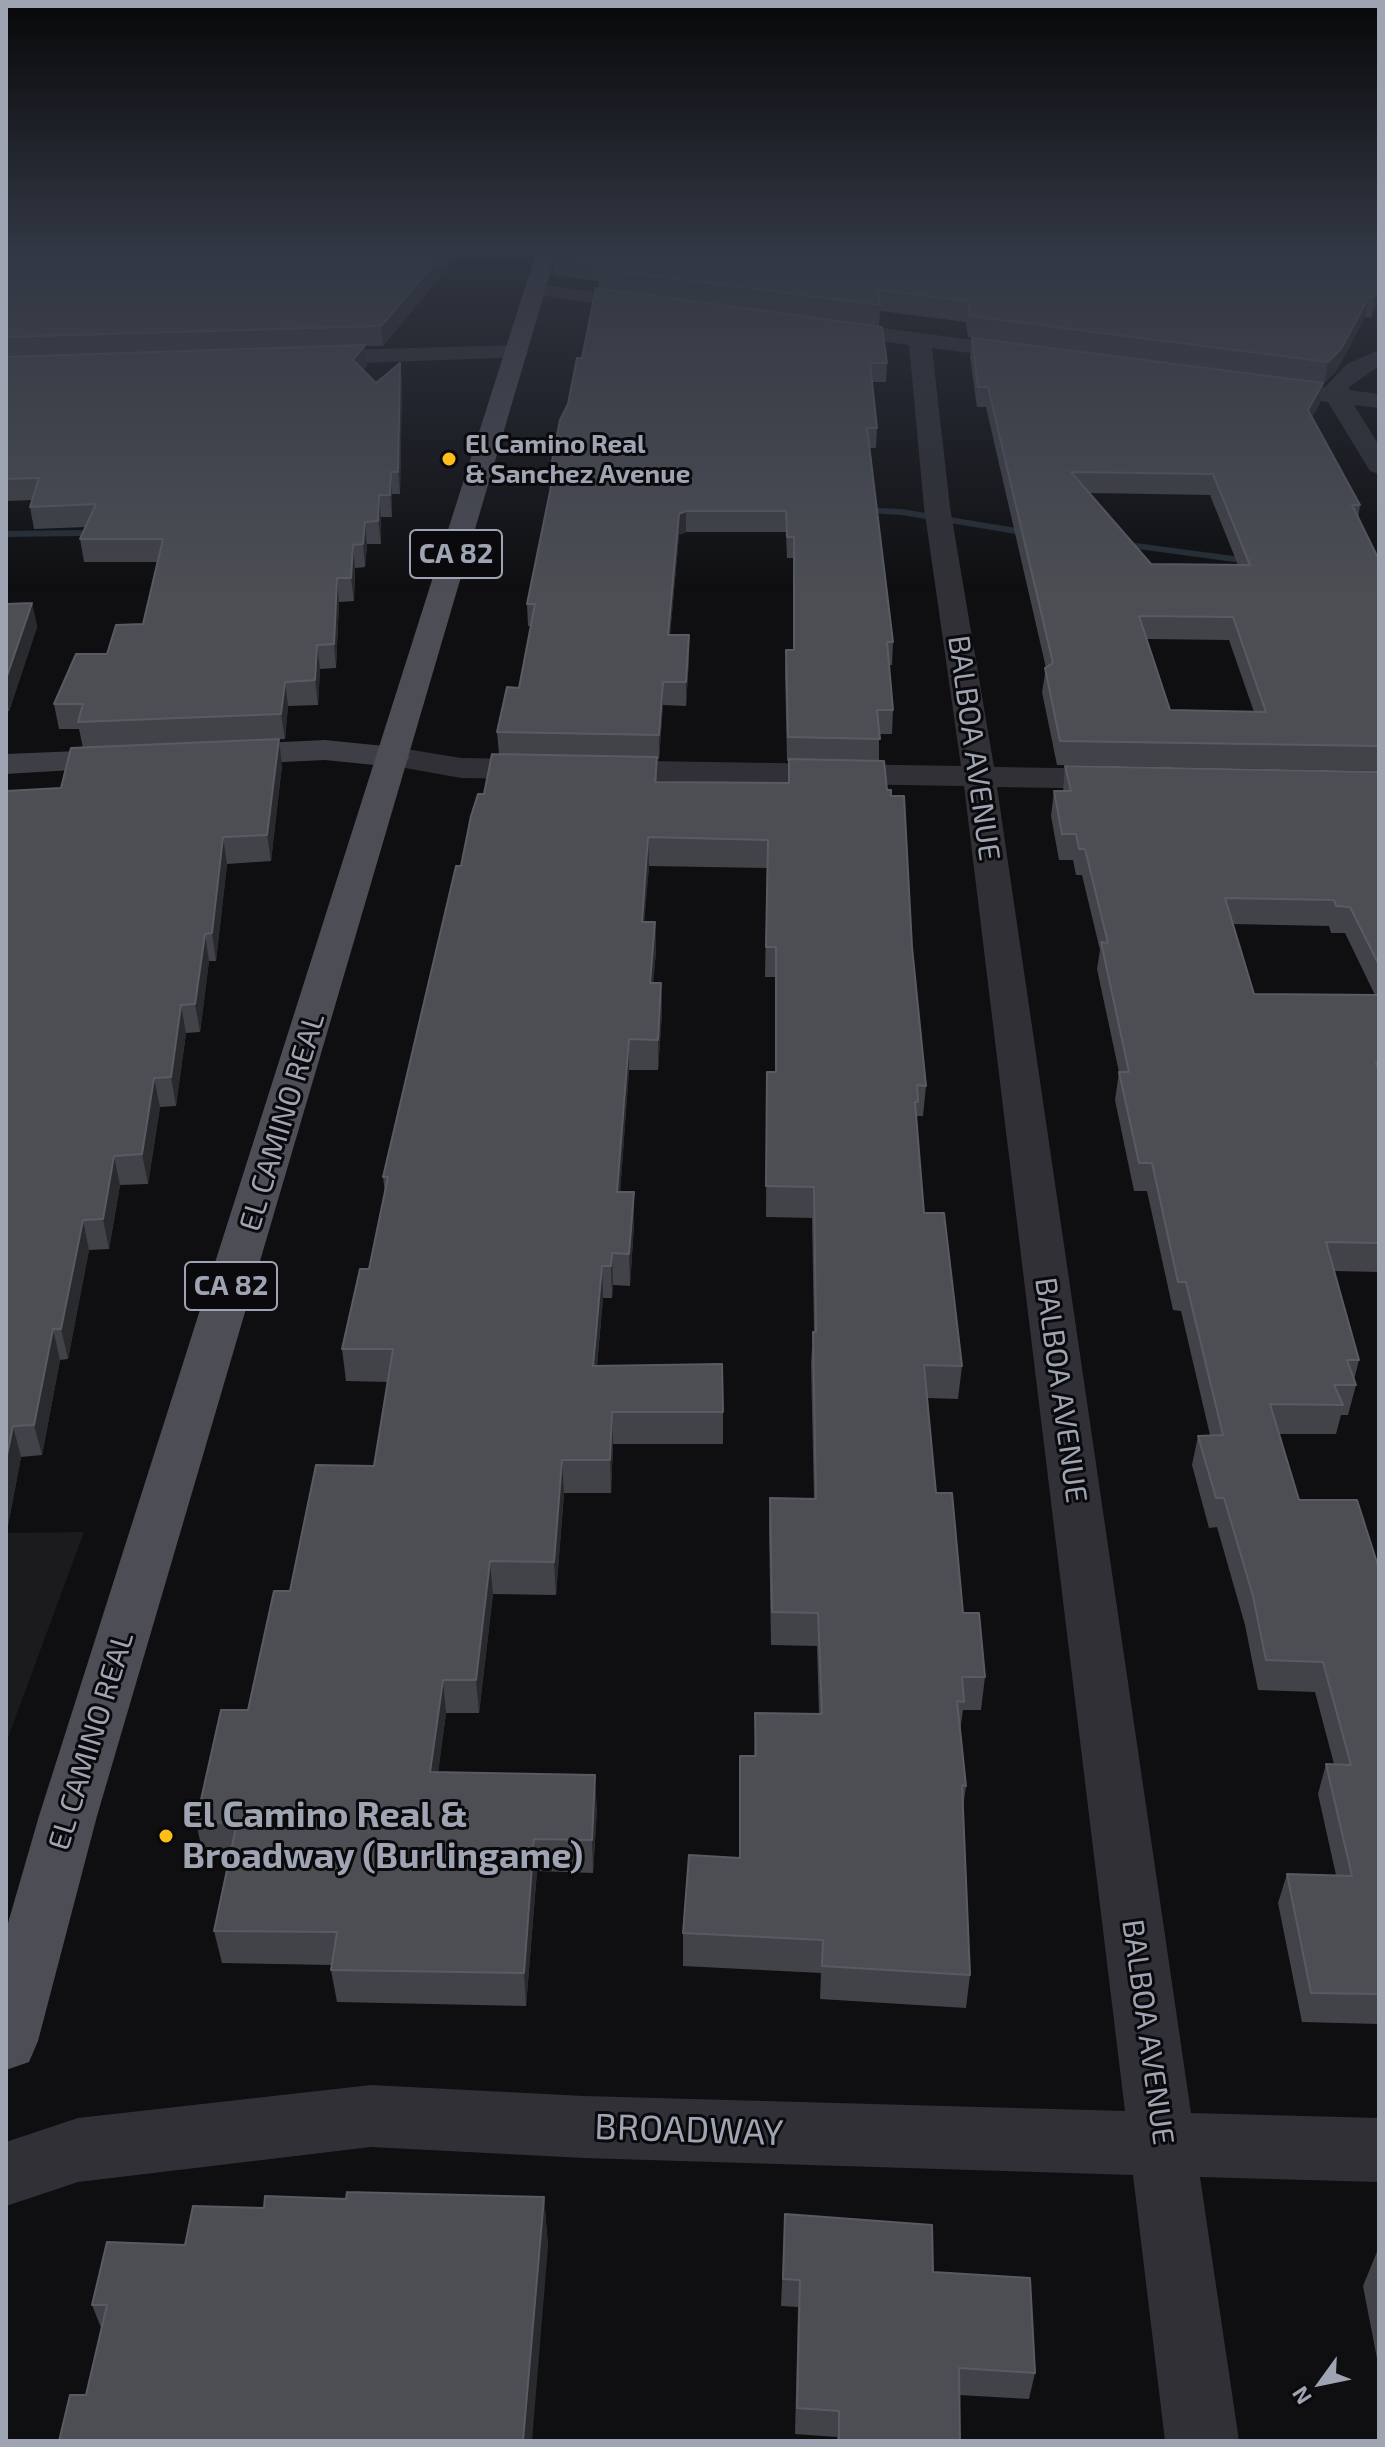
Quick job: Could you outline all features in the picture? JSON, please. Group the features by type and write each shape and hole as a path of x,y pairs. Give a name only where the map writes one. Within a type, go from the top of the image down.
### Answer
{"main road":[{"name":"EL CAMINO REAL","path":"6,2041 68,1816 513,364"}],"street":[{"name":"BALBOA AVENUE","path":"923,364 938,516 979,777 1202,2441"},
{"path":"1365,364 1337,385 1337,396 1379,466"},
{"path":"1235,382 1379,401"},
{"path":"6,764 325,750 461,768 1155,780"},
{"name":"BROADWAY","path":"6,2174 78,2150 371,2116 599,2127 1379,2150"}],"shaded area":[{"path":"84,1532 6,1743 6,1533"}],"building":[{"path":"6,364 357,364 376,383 400,364 398,472 391,472 390,495 379,495 378,521 365,522 363,544 353,545 351,578 337,578 334,644 317,645 315,680 285,682 281,714 78,722 83,704 54,704 76,654 107,654 116,625 143,624 163,539 80,539 96,504 30,507 39,478 6,479"},
{"path":"576,364 870,364 877,428 867,428 893,642 887,642 893,710 877,710 880,739 788,737 786,650 794,650 794,537 787,537 786,511 686,511 679,514 668,635 689,635 686,682 663,682 659,735 497,732 507,687 519,688 535,604 527,604 553,477 549,477 560,420 568,404"},
{"path":"975,364 1176,364 1323,383 1308,410 1360,505 1352,505 1379,560 1379,746 1060,741 1045,668 1053,663 988,387 978,387","holes":["1071,472 1213,474 1250,565 1151,564","1139,616 1233,617 1266,712 1170,710"]},
{"path":"32,603 6,679 6,604"},
{"path":"279,739 267,835 223,837 212,933 205,934 195,1004 181,1005 171,1077 154,1078 142,1154 114,1156 103,1219 83,1220 61,1329 53,1329 34,1425 13,1426 6,1460 6,791 61,788 71,748"},
{"path":"492,754 657,757 655,782 789,783 789,759 884,761 887,790 891,790 891,796 904,796 912,947 926,1086 917,1085 918,1102 915,1102 924,1213 944,1213 962,1366 924,1365 936,1493 952,1493 963,1613 979,1613 985,1677 962,1677 964,1702 957,1701 966,1786 962,1785 970,1975 822,1966 823,1940 683,1933 689,1855 740,1858 740,1756 756,1756 755,1713 822,1714 818,1613 772,1612 770,1498 816,1499 813,1332 816,1332 814,1187 766,1186 767,1072 776,1072 776,947 766,947 768,840 648,837 642,922 655,922 650,983 661,983 658,1040 629,1039 617,1192 634,1192 629,1254 612,1253 611,1266 602,1266 593,1366 722,1364 723,1412 612,1412 610,1460 562,1460 554,1562 490,1561 476,1680 443,1680 430,1772 595,1775 592,1840 534,1839 524,1973 331,1970 337,1932 214,1931 237,1823 196,1822 221,1710 248,1710 274,1591 290,1591 316,1465 374,1466 393,1349 342,1349 360,1269 369,1269 388,1177 383,1177 456,866 461,866 471,816 478,794 484,794"},
{"path":"1065,766 1379,772 1379,965 1350,907 1336,906 1334,900 1225,898 1254,994 1379,995 1379,1063 1376,1063 1379,1071 1379,1243 1326,1242 1359,1360 1347,1360 1356,1385 1334,1385 1343,1405 1270,1404 1299,1500 1357,1500 1379,1569 1379,1994 1311,1993 1287,1874 1352,1876 1326,1764 1351,1765 1323,1662 1266,1660 1253,1596 1224,1498 1216,1498 1198,1436 1223,1435 1186,1282 1178,1282 1152,1163 1139,1163 1119,1072 1129,1072 1101,942 1108,943 1085,849 1079,849 1076,834 1062,834 1054,791 1071,791"},
{"path":"347,2192 544,2197 523,2441 59,2441 70,2395 86,2395 107,2305 92,2305 107,2242 185,2245 193,2206 264,2208 265,2196 346,2199"},
{"path":"785,2214 932,2225 933,2272 1030,2278 1035,2373 959,2368 960,2441 839,2441 839,2411 797,2408 800,2280 783,2279"}],"waterway":[{"path":"855,510 902,512 1034,534"},
{"path":"6,534 81,533"},
{"path":"1113,543 1256,562"}],"place":[{"name":"El Camino Real & Sanchez Avenue","path":"449,459"},
{"name":"El Camino Real & Broadway (Burlingame)","path":"166,1836"}]}
